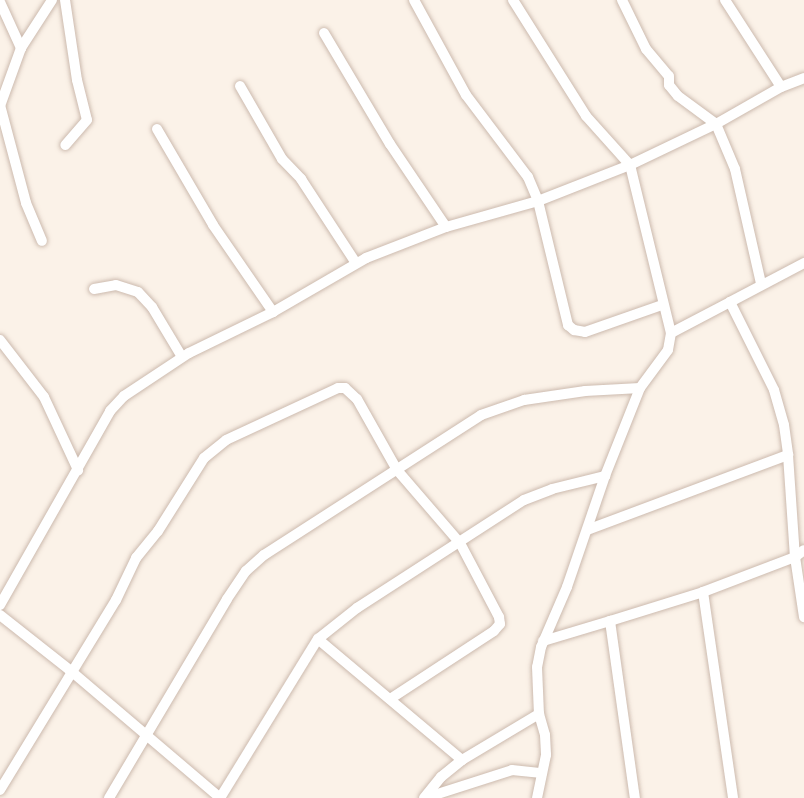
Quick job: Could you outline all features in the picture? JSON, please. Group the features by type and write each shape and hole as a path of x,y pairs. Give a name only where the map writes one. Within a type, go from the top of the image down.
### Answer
{"street":[{"path":"42,241 26,203 0,106 21,48 52,0"},
{"path":"65,0 77,80 87,120 65,145"},
{"path":"414,0 466,95 528,177 538,201 568,325 574,330 585,332 662,305"},
{"path":"513,0 586,116 630,165 656,267 662,305 671,333 668,350 640,388 605,476 567,587 543,641 537,667 539,714 545,735 546,755 537,798"},
{"path":"622,0 646,49 669,76 669,85 678,96 716,124 735,169 761,283"},
{"path":"725,0 781,86"},
{"path":"0,2 21,48"},
{"path":"324,33 390,144 446,227"},
{"path":"0,605 110,411 124,396 182,358 273,312 356,263 446,227 538,201 630,165 716,124 781,86 803,81"},
{"path":"240,86 282,159 301,179 356,263"},
{"path":"157,129 212,225 273,312"},
{"path":"671,333 761,283 804,263"},
{"path":"94,289 116,285 138,292 152,307 182,358"},
{"path":"730,302 774,390 785,425 804,617"},
{"path":"0,340 44,397 78,470"},
{"path":"0,790 116,600 136,558 158,531 204,458 226,440 345,387 357,399 397,470 460,543 500,624 494,631 390,699"},
{"path":"109,798 246,571 264,555 453,431 502,406 585,391 640,388"},
{"path":"587,530 788,456"},
{"path":"0,615 71,671 220,798 318,639 357,608 524,500 552,489 605,476"},
{"path":"543,641 703,592 799,553"},
{"path":"703,592 733,798"},
{"path":"610,621 635,798"},
{"path":"318,639 462,760"},
{"path":"425,798 441,777 462,760 539,714"},
{"path":"425,798 512,770 542,773"}]}
